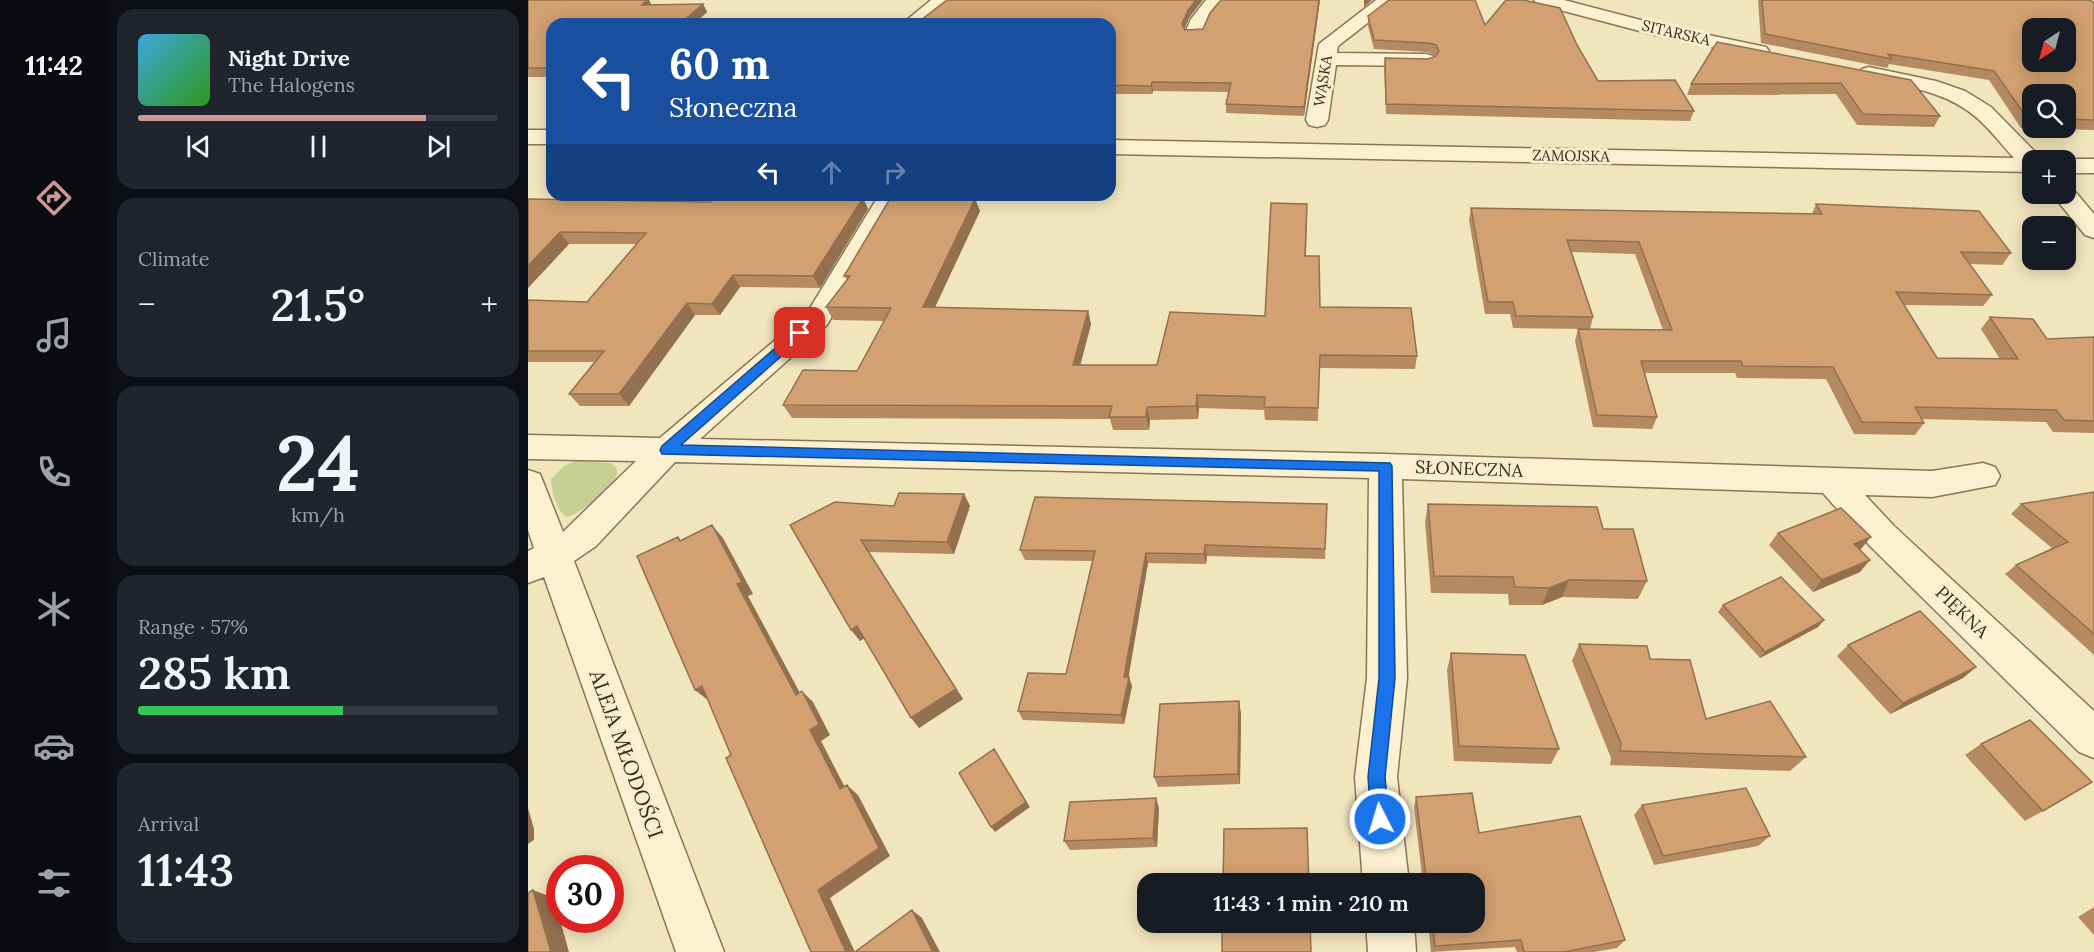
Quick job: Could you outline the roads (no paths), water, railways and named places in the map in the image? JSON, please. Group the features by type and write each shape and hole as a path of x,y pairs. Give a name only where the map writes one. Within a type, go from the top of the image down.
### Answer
{"street":[{"path":"919,18 942,0"},
{"path":"1195,33 1200,19 1216,0"},
{"name":"WĄSKA","path":"1317,120 1329,44 1388,0"},
{"name":"SITARSKA","path":"1543,0 1675,33 1775,54"},
{"path":"1325,59 1426,60"},
{"path":"1855,70 1914,82 1964,99 1984,113 2022,154"},
{"path":"528,137 546,137"},
{"name":"ZAMOJSKA","path":"1116,147 2022,164"},
{"path":"2076,166 2094,166"},
{"path":"540,562 569,546 595,525 667,450 770,358 817,320 887,201"},
{"path":"2072,204 2094,230"},
{"name":"SŁONECZNA","path":"528,447 1385,466 1932,484 1983,476"},
{"path":"1385,466 1387,678 1376,777 1385,873"},
{"name":"PIĘKNA","path":"1833,482 1882,536 2094,738"},
{"name":"ALEJA MŁODOŚCI","path":"528,483 540,562 700,952"},
{"path":"1391,933 1392,952"}]}
